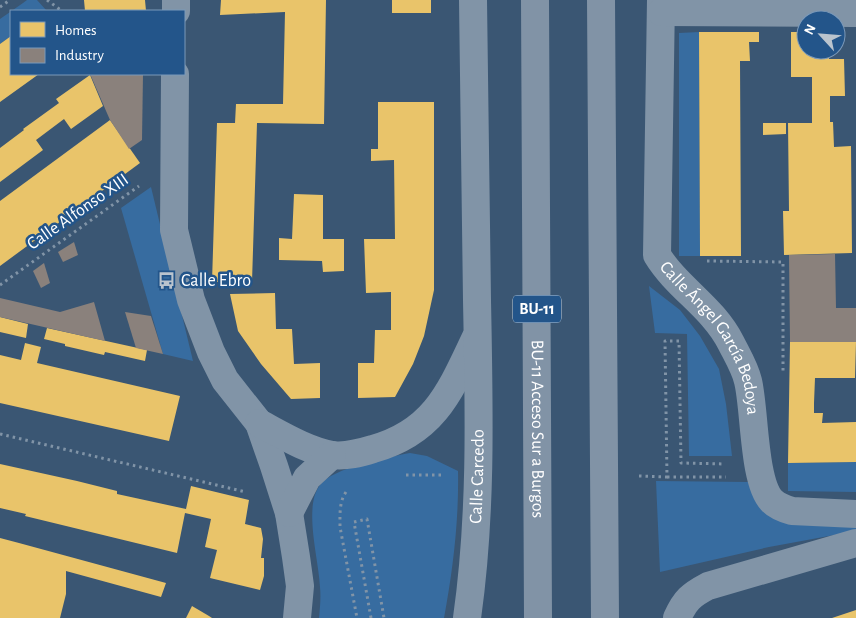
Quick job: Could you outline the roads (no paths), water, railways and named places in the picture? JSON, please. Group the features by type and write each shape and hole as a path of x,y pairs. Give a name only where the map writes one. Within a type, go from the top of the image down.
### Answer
{"highway":[{"name":"BU-11 Acceso Sur a Burgos","path":"535,0 538,618"},
{"path":"601,0 605,618"}],"street":[{"path":"259,423 296,443 332,455 350,455 380,447 400,439 433,415 447,395 478,334 473,0"},
{"path":"661,6 856,13"},
{"name":"Calle Ángel García Bedoya","path":"661,6 657,255 665,269 707,309 730,340 748,380 761,477 766,492 772,501 792,511 856,514"},
{"path":"175,75 173,175 174,230 176,239 191,300 211,352 225,380 259,423 289,513 300,586 297,618"},
{"name":"Calle Carcedo","path":"467,618 477,525 478,334"},
{"path":"289,513 307,478 332,455"},
{"path":"679,613 692,594 708,586 856,543"}],"place":[{"name":"Calle Ebro","path":"167,281"}]}
